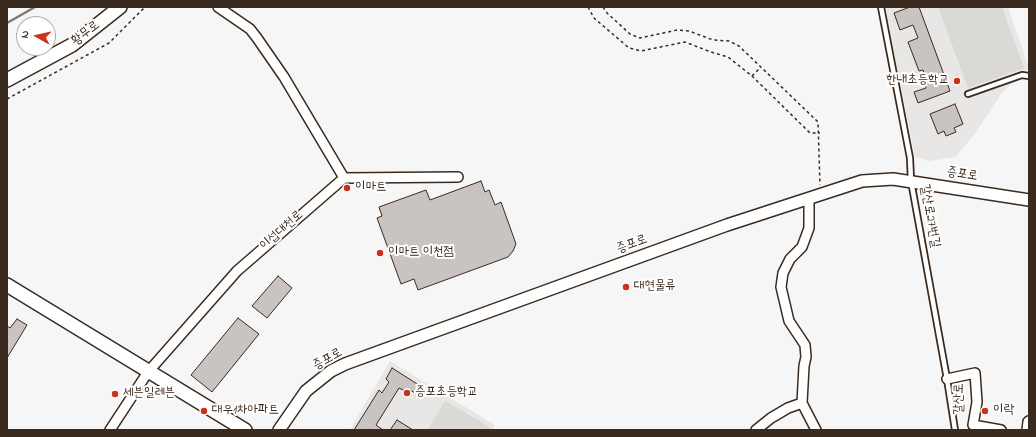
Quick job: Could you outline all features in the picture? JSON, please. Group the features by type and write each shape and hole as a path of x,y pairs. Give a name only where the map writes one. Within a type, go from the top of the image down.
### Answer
{"main road":[{"name":"황무로","path":"7,80 72,45 120,7"},
{"path":"7,285 245,430"}],"street":[{"path":"218,7 250,29 257,38 284,77 344,178 458,178"},
{"name":"이섭대천로","path":"110,430 148,372 237,271 344,178"},
{"name":"증포로","path":"279,430 306,391 331,371 345,364 727,226 821,195 872,180 893,179 1029,200"},
{"path":"808,199 809,228 802,247 787,264 783,273 780,287 789,321 804,345 806,357 802,403 816,430"},
{"name":"갈산로","path":"947,379 975,373 977,402 973,425 1001,430"},
{"path":"756,430 771,418 788,408 802,403"},
{"path":"1028,430 1029,422"}],"lane":[{"name":"갈산로27번길","path":"882,7 910,158 911,181 955,430"},
{"path":"968,94 1022,75 1029,76"}],"path":[{"path":"7,99 109,43 145,7"},
{"path":"588,7 594,18 629,48 641,51 685,42 728,57 752,76 810,133 820,133"},
{"path":"603,7 607,13 630,34 640,38 677,30 689,31 713,40 729,41 739,46 760,68 818,122 820,133 821,195"},
{"path":"752,76 760,68"}],"shaded area":[{"name":"한내초등학교","path":"885,7 1008,7 1029,68 1001,94 977,131 956,157 929,161 915,157"},
{"path":"938,7 1002,7 1024,68 968,88"},
{"name":"증포초등학교","path":"390,361 495,425 492,430 350,430"},
{"path":"445,401 490,427 488,430 428,430"}],"building":[{"path":"910,7 919,7 950,91 918,103 914,92 926,88 925,84 928,83 923,70 919,71 908,42 918,38 913,25 900,30 894,13"},
{"path":"955,104 963,124 954,128 956,132 946,136 944,131 938,134 930,114"},
{"path":"481,181 485,192 489,190 495,205 501,202 516,244 513,251 508,257 418,290 414,279 401,284 377,218 382,216 379,207 426,190 430,200"},
{"path":"278,276 292,288 267,318 252,306"},
{"path":"238,318 259,334 212,392 191,375"},
{"path":"17,319 27,325 7,358 7,326 10,328"},
{"path":"392,368 422,387 423,391 418,394 409,390 407,392 399,388 376,425 383,430 354,430 379,390 382,393 389,382 386,379"},
{"path":"397,420 413,430 390,430"}],"waterway":[{"path":"7,23 35,7"}],"place":[{"name":"한내초등학교","path":"957,81"},
{"name":"이마트","path":"347,188"},
{"name":"이마트 이천점","path":"380,253"},
{"name":"대현물류","path":"626,287"},
{"name":"증포초등학교","path":"407,393"},
{"name":"세븐일레븐","path":"115,394"},
{"name":"대우1차아파트","path":"204,411"},
{"name":"이락","path":"985,411"}]}
